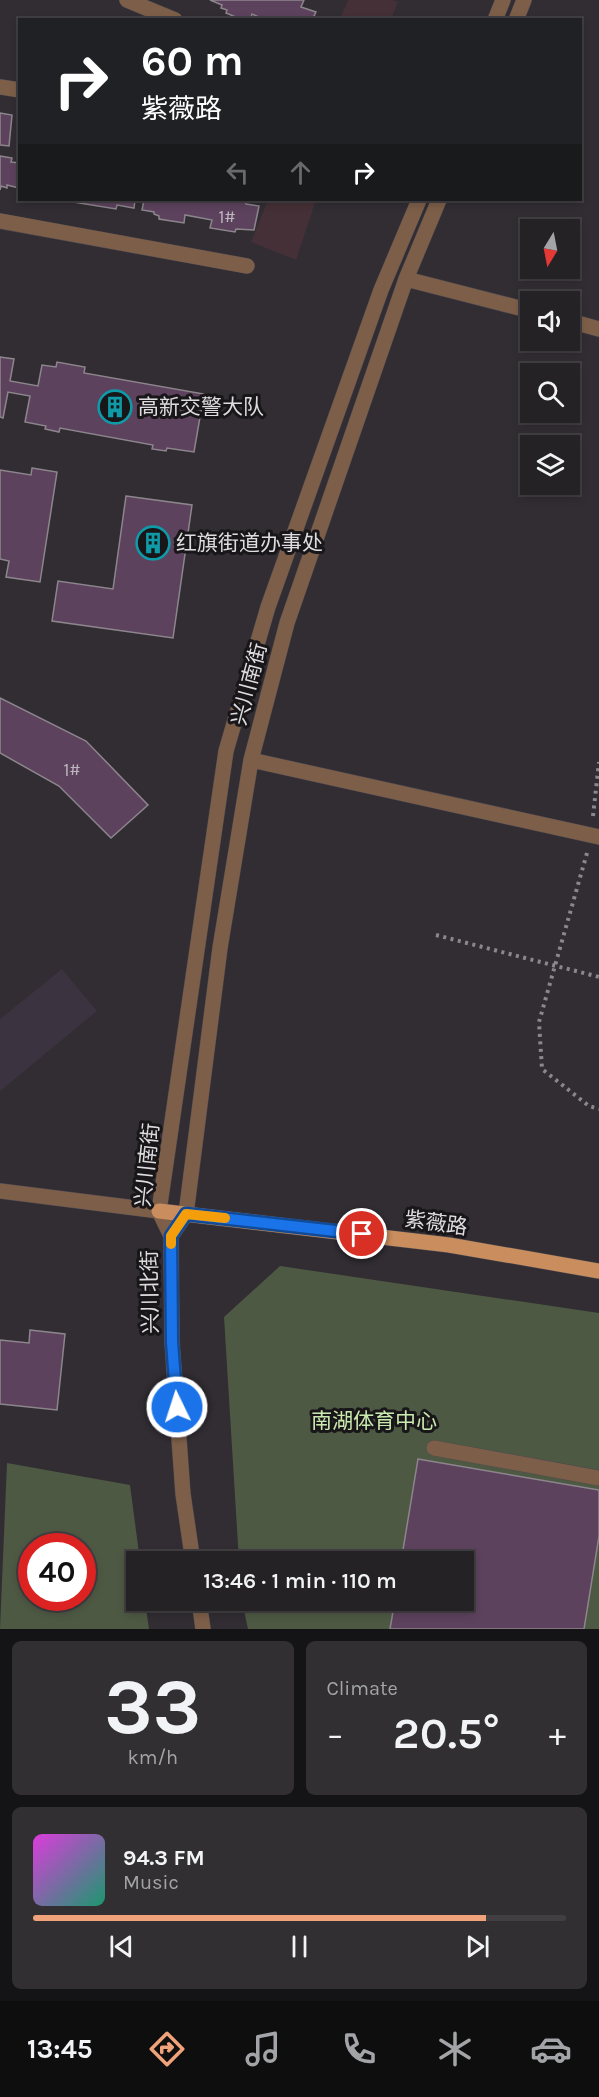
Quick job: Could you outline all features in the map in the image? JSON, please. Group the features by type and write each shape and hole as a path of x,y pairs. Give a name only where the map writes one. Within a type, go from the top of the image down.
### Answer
{"main road":[{"name":"紫薇路","path":"159,1210 449,1245 599,1271"}],"street":[{"path":"127,0 170,18"},
{"path":"517,18 524,0"},
{"path":"0,87 18,90"},
{"name":"兴川南街","path":"171,1236 159,1210 226,751 268,607 381,290 419,201"},
{"name":"兴川南街","path":"171,1236 186,1214 220,948 251,760 287,623 406,279 439,201"},
{"path":"0,221 247,266"},
{"path":"406,279 520,308"},
{"path":"580,324 599,329"},
{"path":"251,760 595,836"},
{"path":"0,1191 159,1210"},
{"name":"兴川北街","path":"171,1236 172,1342 183,1494 191,1551"},
{"path":"434,1448 599,1478"},
{"path":"201,1611 203,1629"}],"path":[{"path":"599,762 595,836 539,1022 542,1070 589,1106 599,1109"},
{"path":"436,935 599,977"}],"shaded area":[{"path":"348,0 398,2 391,18 340,18"},
{"path":"268,201 316,201 296,260 251,242"},
{"path":"62,969 97,1011 0,1091 0,1019"}],"green space":[{"name":"南湖体育中心","path":"280,1266 599,1313 599,1629 248,1629 244,1611 474,1611 474,1551 238,1551 224,1317"},
{"path":"7,1463 130,1485 139,1551 126,1551 126,1611 146,1611 149,1629 0,1629"}],"building":[{"path":"210,0 304,0 301,7 316,12 314,16 318,18 261,18 252,14 251,18 238,18 226,13 227,10 221,8 222,5"},
{"path":"0,113 12,115 9,146 0,145"},
{"path":"0,156 12,158 11,162 18,163 18,188 7,185 7,188 1,186 0,190"},
{"path":"67,201 135,201 134,208 117,205 116,209"},
{"path":"144,201 245,201 246,204 259,206 254,230 236,229 235,232 210,228 212,220 185,215 184,223 159,219 154,212 142,210"},
{"name":"高新交警大队","path":"0,357 14,359 10,381 38,386 42,365 56,367 57,362 85,367 84,373 204,394 194,452 167,448 166,451 152,449 153,445 60,428 59,432 45,429 46,426 25,422 30,396 8,392 3,418 0,417"},
{"path":"32,468 57,472 40,582 6,577 9,561 0,559 0,470 31,475"},
{"name":"红旗街道办事处","path":"126,496 192,505 173,638 52,621 58,581 113,589"},
{"path":"0,698 86,741 148,805 111,838 59,786 0,753"},
{"path":"30,1330 65,1334 57,1410 0,1404 0,1340 29,1343"},
{"path":"418,1459 599,1490 599,1536 584,1629 390,1629 393,1611 474,1611 474,1551 403,1551"}],"slow traffic":[{"path":"171,1244 171,1236 186,1214 225,1218"}],"place":[{"name":"高新交警大队","path":"115,407"},
{"name":"红旗街道办事处","path":"153,543"}],"route":[{"path":"177,1407 172,1342 171,1236 186,1214 362,1234"}]}
